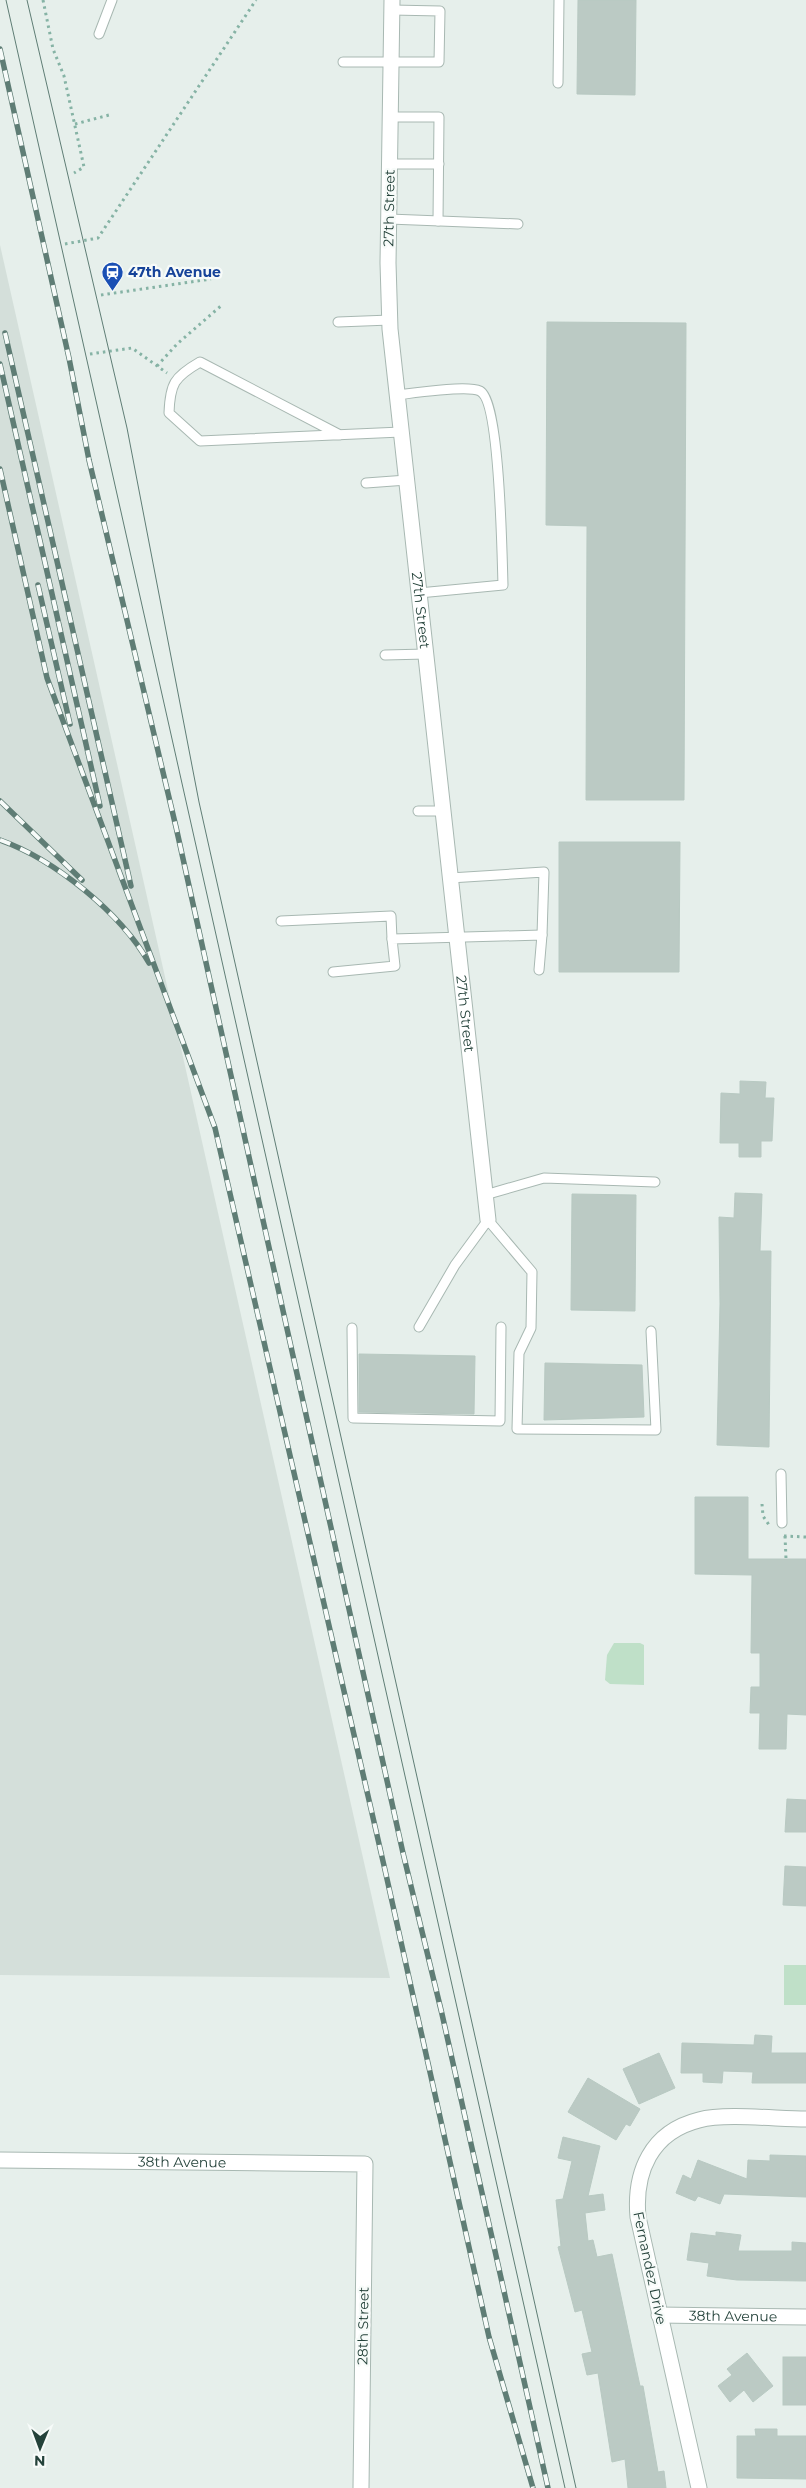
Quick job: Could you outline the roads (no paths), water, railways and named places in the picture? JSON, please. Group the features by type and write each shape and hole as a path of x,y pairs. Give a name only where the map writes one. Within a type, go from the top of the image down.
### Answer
{"street":[{"name":"27th Street","path":"392,5 388,219 390,320 488,1220"},
{"name":"Fernandez Drive","path":"699,2488 638,2217 636,2199 638,2181 644,2164 654,2148 667,2135 682,2126 700,2120 806,2119"},
{"name":"38th Avenue","path":"0,2160 365,2164"},
{"name":"28th Street","path":"361,2488 365,2164"},
{"name":"38th Avenue","path":"660,2315 806,2317"}],"lane":[{"path":"99,34 112,0"},
{"path":"558,83 559,0"},
{"path":"343,62 391,60 440,62 440,11 392,5"},
{"path":"390,116 439,117 438,221"},
{"path":"390,164 439,164"},
{"path":"388,219 518,224"},
{"path":"338,322 390,320"},
{"path":"340,435 200,362 185,370 170,390 169,413 200,441 340,435 401,432"},
{"path":"397,395 463,390 481,392 489,401 495,441 503,585 419,593"},
{"path":"366,484 406,480"},
{"path":"385,655 426,654"},
{"path":"418,812 443,811"},
{"path":"450,878 544,872 539,970"},
{"path":"281,921 391,916 395,966 334,972"},
{"path":"392,939 542,934"},
{"path":"485,1196 544,1178 655,1182"},
{"path":"419,1327 455,1265 488,1220 532,1272 531,1328 519,1353 517,1429 656,1430 651,1331"},
{"path":"352,1328 353,1418 500,1421 501,1327"},
{"path":"782,1474 782,1523"}],"tram line":[{"path":"6,0 565,2488"},
{"path":"27,0 127,428 199,802 576,2488"}],"railway":[{"path":"0,49 69,358 89,460 176,827 403,1853 442,2014 548,2488"},
{"path":"5,333 131,886"},
{"path":"0,364 100,806"},
{"path":"0,469 47,678 215,1128 385,1870 489,2337 533,2488"},
{"path":"38,585 70,724"},
{"path":"0,801 82,880"},
{"path":"0,840 42,860 84,890 122,925 149,963"}],"place":[{"name":"47th Avenue","path":"112,291"}]}
